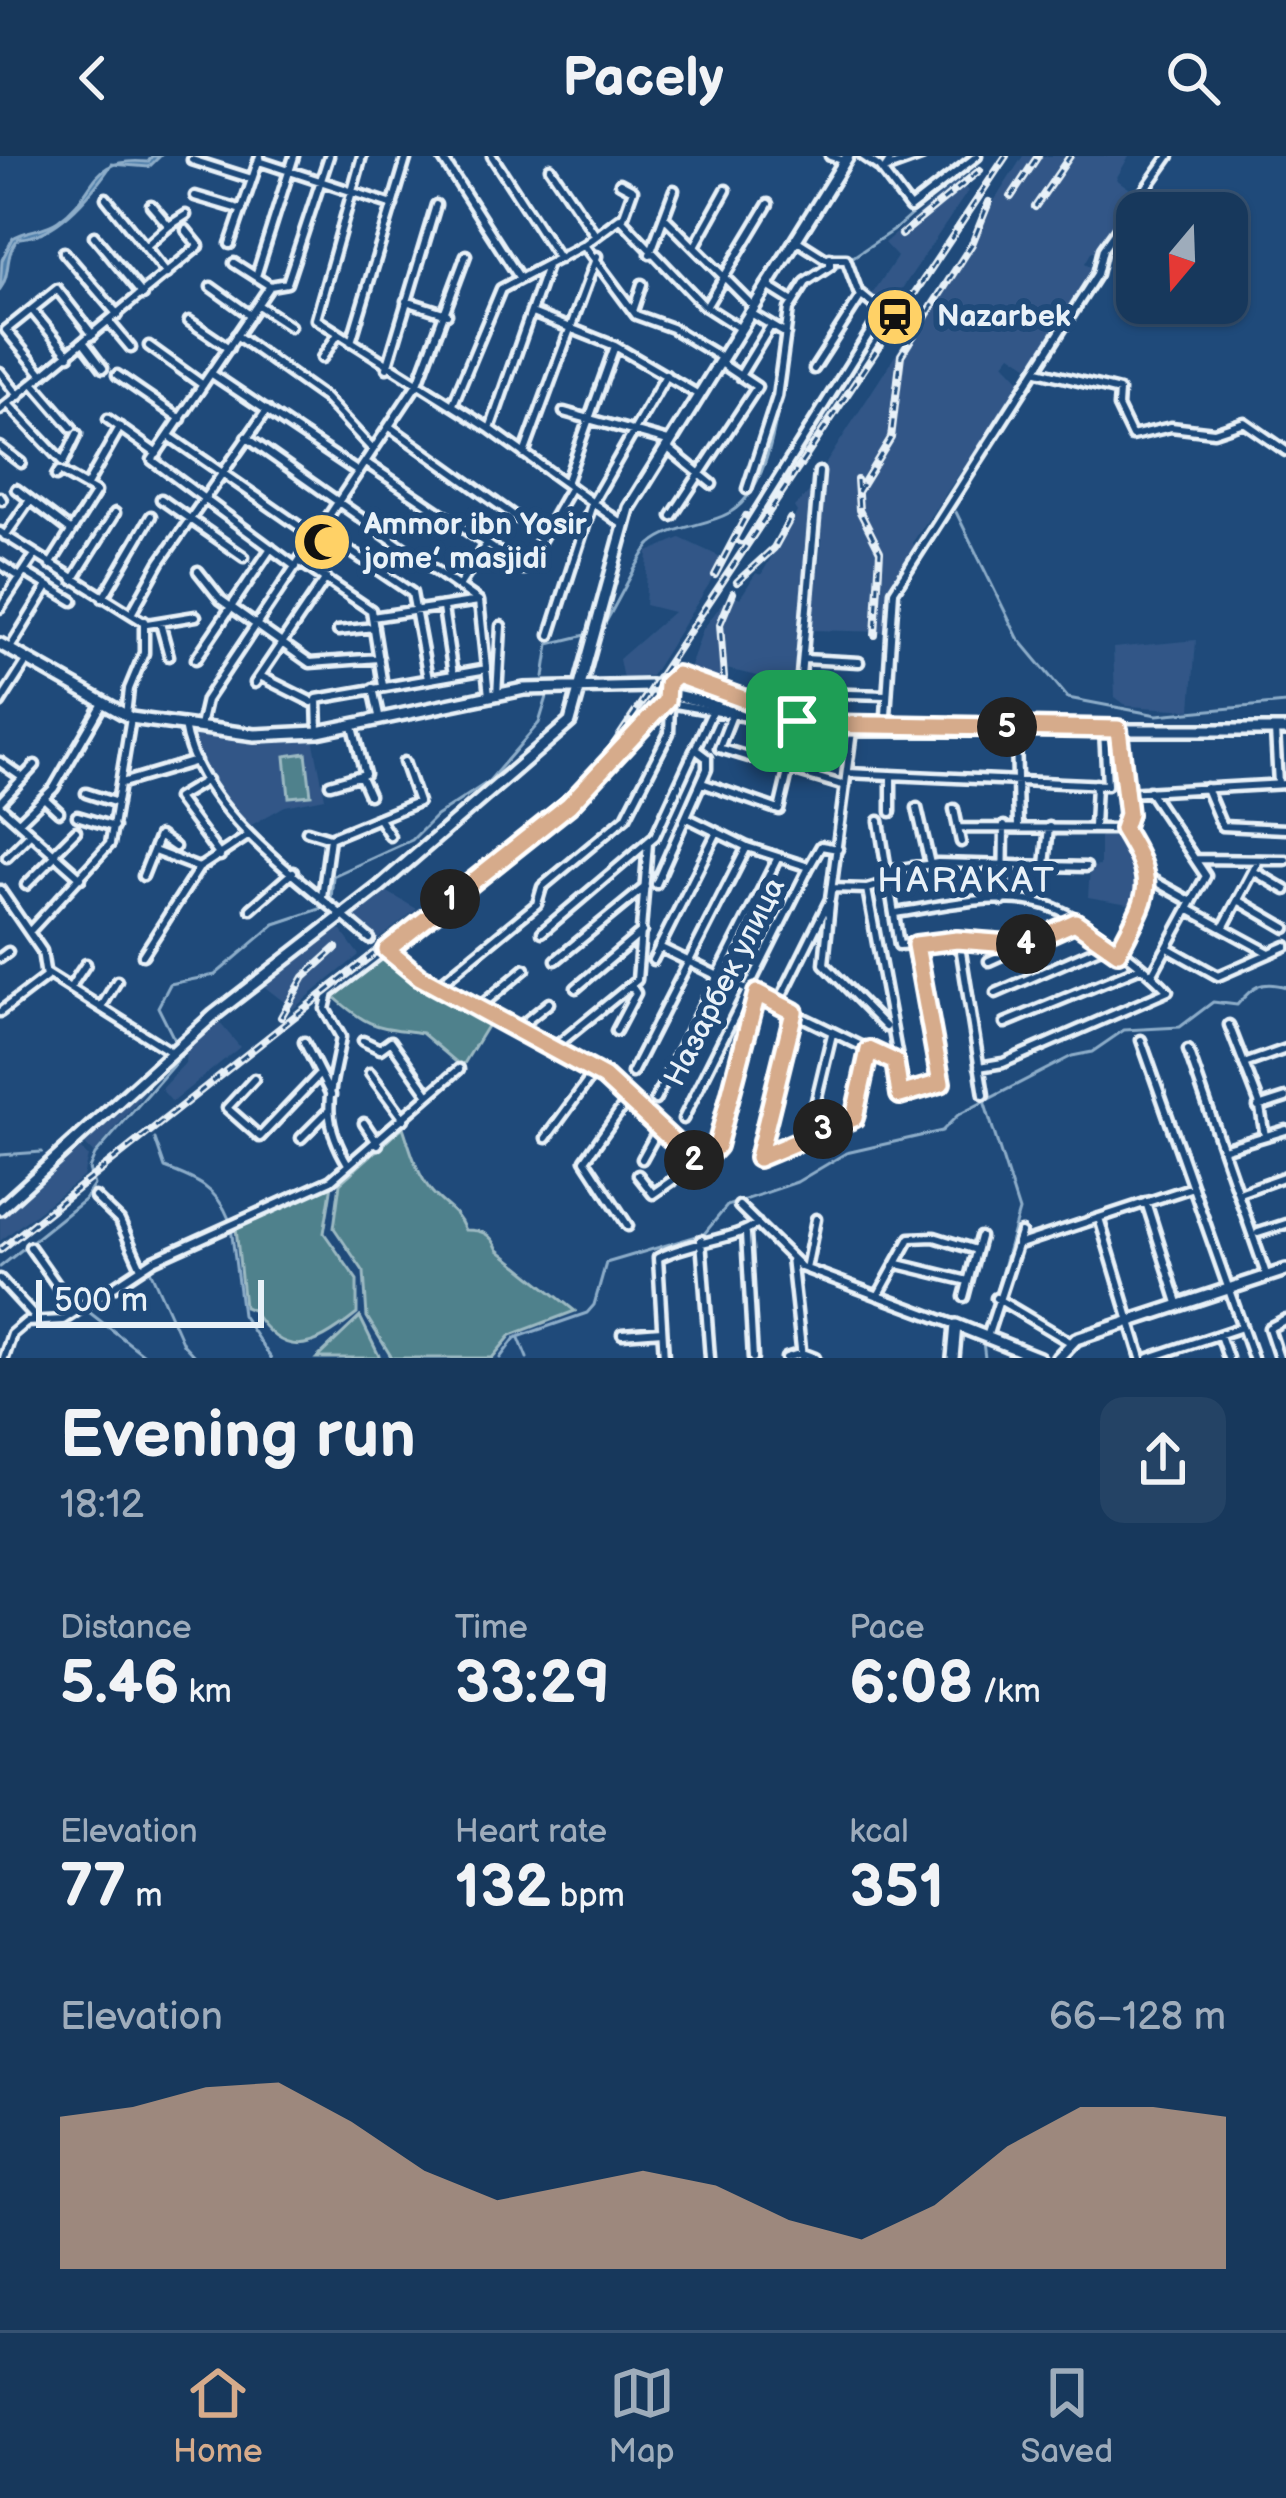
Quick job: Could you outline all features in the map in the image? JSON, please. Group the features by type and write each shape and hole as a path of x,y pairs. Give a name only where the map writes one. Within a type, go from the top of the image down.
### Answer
{"main road":[{"path":"0,1209 177,1047 379,887 563,729 574,715 622,524 666,444 846,158"},
{"path":"4,647 129,717 264,736 318,732 514,692 578,688 662,692 795,723 852,731 1282,729"},
{"path":"795,723 1104,730"},
{"path":"1058,1358 1070,1342 1286,1270"},
{"path":"953,1358 956,1325 1033,1357"}],"street":[{"path":"256,276 294,156"},
{"path":"328,156 286,283 270,286 153,464 271,548 371,610 383,686"},
{"path":"362,156 314,312 387,369 490,429 622,524"},
{"path":"350,343 407,156"},
{"path":"441,156 519,277"},
{"path":"492,156 559,260"},
{"path":"830,156 846,158"},
{"path":"863,156 884,171 910,208 977,156"},
{"path":"884,171 893,156"},
{"path":"884,171 921,156"},
{"path":"885,728 894,592 1097,274 1103,249 1169,156"},
{"path":"230,244 259,158 393,205"},
{"path":"192,160 252,179"},
{"path":"550,168 596,236"},
{"path":"452,406 496,297 519,277 559,260 623,218 633,190 620,183"},
{"path":"650,254 674,190"},
{"path":"696,244 726,190"},
{"path":"195,196 242,210"},
{"path":"106,198 167,274"},
{"path":"706,307 768,204"},
{"path":"152,205 170,226"},
{"path":"387,369 436,205"},
{"path":"145,247 186,215"},
{"path":"664,217 696,244 751,309 786,334"},
{"path":"623,218 650,254 706,307 739,328"},
{"path":"50,565 96,492 59,470 3,406 199,246 185,230"},
{"path":"94,236 143,295"},
{"path":"741,538 884,314 861,296 848,263 830,259 795,239"},
{"path":"584,245 597,256 632,311 719,359 758,387 673,516"},
{"path":"64,252 118,315"},
{"path":"200,728 204,704 416,386 466,255"},
{"path":"524,454 597,256"},
{"path":"747,489 777,397 793,302 806,282 830,266 830,259"},
{"path":"234,263 270,286"},
{"path":"490,429 547,266"},
{"path":"632,311 642,284"},
{"path":"766,285 793,302"},
{"path":"211,286 250,314"},
{"path":"44,375 7,330 58,290 93,335"},
{"path":"814,369 861,296"},
{"path":"406,301 447,314"},
{"path":"258,304 290,326"},
{"path":"32,310 69,356"},
{"path":"532,313 615,346 697,394"},
{"path":"188,321 229,348"},
{"path":"110,322 130,348"},
{"path":"740,376 770,325"},
{"path":"322,358 338,334"},
{"path":"236,335 325,398 373,450"},
{"path":"84,343 103,368"},
{"path":"149,346 203,385"},
{"path":"365,462 524,569 568,485 615,346"},
{"path":"1038,370 1119,391 1118,407 1132,436 1171,427 1214,432 1244,422 1286,451"},
{"path":"0,372 19,396"},
{"path":"212,374 358,472"},
{"path":"117,375 181,419"},
{"path":"550,635 592,504 666,375"},
{"path":"34,384 75,431 59,470"},
{"path":"131,614 190,518 267,410"},
{"path":"564,412 666,444 712,484"},
{"path":"108,419 157,454"},
{"path":"390,427 517,518"},
{"path":"87,485 119,428"},
{"path":"170,436 412,593 428,679"},
{"path":"246,437 479,602 493,696"},
{"path":"0,447 21,463"},
{"path":"702,783 779,809 790,773 804,659 819,472"},
{"path":"16,489 70,530"},
{"path":"161,499 244,557"},
{"path":"30,500 3,534 144,621 196,616"},
{"path":"73,580 115,513"},
{"path":"103,598 151,516"},
{"path":"459,586 487,544"},
{"path":"196,659 271,548"},
{"path":"0,608 35,555"},
{"path":"0,564 73,601"},
{"path":"198,571 231,606 310,663 379,658"},
{"path":"326,578 258,680 312,701 487,669"},
{"path":"4,647 48,586"},
{"path":"338,631 479,602"},
{"path":"443,608 453,674"},
{"path":"29,932 110,844 122,783 129,689 144,653 144,621"},
{"path":"160,623 169,656"},
{"path":"493,696 501,626"},
{"path":"804,659 859,662"},
{"path":"0,703 27,661"},
{"path":"348,1164 328,1131 341,1037 325,1009 329,992 569,805 674,676 684,676 795,723"},
{"path":"373,688 380,720"},
{"path":"662,692 712,712 795,723"},
{"path":"436,987 537,904 542,886 626,817 669,733 662,692"},
{"path":"813,693 886,695"},
{"path":"312,701 318,732"},
{"path":"19,822 45,799 102,705"},
{"path":"542,932 648,842 712,712"},
{"path":"732,715 719,748 845,786"},
{"path":"184,725 196,761 249,835 370,939"},
{"path":"353,725 362,777 370,794"},
{"path":"1125,793 1282,784 1282,729"},
{"path":"848,773 1107,785 1104,730"},
{"path":"852,731 824,964 889,1029"},
{"path":"1016,731 1018,827"},
{"path":"1118,731 1128,814 1123,829 1149,878 1269,953"},
{"path":"656,884 702,783 706,758 695,749"},
{"path":"122,783 196,761"},
{"path":"0,762 23,778"},
{"path":"307,831 330,838 419,801 404,762"},
{"path":"35,765 2,809 81,878"},
{"path":"891,776 891,812"},
{"path":"330,784 362,777"},
{"path":"208,780 177,798 220,856"},
{"path":"1094,827 1096,784"},
{"path":"1206,788 1222,826 1286,829"},
{"path":"1150,791 1206,877 1152,974"},
{"path":"86,793 118,803"},
{"path":"45,799 58,812"},
{"path":"917,808 930,864"},
{"path":"954,809 961,842"},
{"path":"77,816 114,827"},
{"path":"379,818 390,836"},
{"name":"Назарбек улица","path":"688,818 747,848 809,867"},
{"path":"879,820 899,945 952,941 1023,945"},
{"path":"1003,902 1004,826"},
{"path":"1045,865 1049,827"},
{"path":"958,828 1123,829"},
{"path":"26,885 76,831"},
{"path":"7,857 31,833"},
{"path":"653,959 716,834"},
{"path":"143,955 199,868 249,835"},
{"path":"143,876 159,836 175,847"},
{"path":"322,897 330,838"},
{"path":"556,1046 637,980 648,842"},
{"name":"Назарбек улица","path":"682,1119 752,991 821,846 838,849"},
{"path":"632,1073 747,848"},
{"path":"154,851 199,868"},
{"path":"655,1100 777,859"},
{"path":"1196,860 1286,860"},
{"path":"1223,928 1259,860"},
{"path":"889,872 930,864 1087,867"},
{"path":"251,909 293,872"},
{"path":"1255,872 1286,890"},
{"path":"1118,952 1148,895 1149,878"},
{"path":"832,888 867,889 891,882"},
{"path":"556,961 645,887"},
{"path":"867,889 900,1095 941,1083 916,945"},
{"path":"0,890 42,951 46,973 44,981 0,1012"},
{"path":"778,1004 830,899"},
{"path":"1238,900 1286,928"},
{"path":"896,913 1003,902 1045,904 1152,974 1168,991 1004,1063 979,1067"},
{"path":"989,961 1075,922"},
{"path":"577,988 644,931"},
{"path":"952,941 961,952 984,1095"},
{"path":"996,992 1108,944"},
{"path":"659,947 895,1062"},
{"path":"1168,948 1218,976 1286,947"},
{"path":"387,950 436,987 596,1071 697,1163"},
{"path":"0,958 8,952"},
{"path":"70,988 86,964"},
{"path":"1005,1023 1141,967"},
{"path":"478,1008 525,968"},
{"path":"46,973 177,1047"},
{"path":"102,1006 117,981"},
{"path":"616,1031 636,992 632,985"},
{"path":"638,1175 652,1194 717,1146 752,991"},
{"path":"518,1028 549,1003"},
{"path":"794,1012 758,1158 854,1118 869,1050"},
{"path":"1229,1024 1265,1136"},
{"path":"806,1141 832,1032"},
{"path":"1142,1040 1253,1358"},
{"path":"363,1041 380,1049 392,1041 429,1096"},
{"path":"304,1042 331,1095"},
{"path":"1244,1064 1286,1049"},
{"path":"1188,1050 1242,1192 1267,1276"},
{"path":"4,1358 12,1334 33,1321 63,1320 141,1268 331,1180 459,1069"},
{"path":"546,1138 596,1071"},
{"path":"370,1073 404,1119"},
{"path":"254,1079 227,1108 260,1137 318,1076"},
{"path":"1258,1107 1286,1098"},
{"path":"628,1100 585,1160 628,1226"},
{"path":"301,1138 328,1112"},
{"path":"364,1123 378,1144"},
{"path":"641,1159 659,1128"},
{"path":"1225,1149 1286,1130"},
{"path":"1242,1192 1286,1176"},
{"path":"1017,1245 1193,1187"},
{"path":"95,1197 120,1221 141,1268"},
{"path":"1146,1202 1179,1306"},
{"path":"739,1206 806,1269 956,1325"},
{"path":"1099,1217 1145,1358 1242,1327"},
{"path":"806,1269 816,1220"},
{"path":"664,1358 658,1258 701,1240 746,1234 757,1223"},
{"path":"1258,1233 1286,1224"},
{"path":"987,1337 1021,1233"},
{"path":"746,1234 753,1358"},
{"path":"878,1296 910,1238 934,1237 976,1250"},
{"path":"964,1297 980,1237"},
{"path":"701,1240 710,1358"},
{"path":"30,1247 75,1311"},
{"path":"791,1257 802,1356"},
{"path":"898,1264 968,1281"},
{"path":"0,1279 33,1321"},
{"path":"996,1298 1070,1342"},
{"path":"1279,1358 1268,1328 1286,1319"},
{"path":"622,1334 662,1330"},
{"path":"1220,1335 1228,1358"},
{"path":"1179,1348 1183,1358"},
{"path":"785,1358 815,1358"}],"shaded area":[{"path":"160,156 149,167 115,164 148,162"},
{"path":"1023,156 1129,156 1116,179 1133,192 1116,192 1116,226 1085,263 1093,268 1092,275 1035,370 1011,354 1004,363 1022,382 912,543 917,547 887,602 887,632 810,630 822,540 819,474"},
{"path":"110,167 60,222 19,238 0,289 2,260 13,238 58,221"},
{"path":"958,180 968,191 887,311 869,299 897,257 884,243"},
{"path":"815,491 805,624 799,628 804,631 796,715 763,707 767,678 726,669 722,688 685,681 703,629 730,593 740,598 756,573 761,575 797,512 794,507"},
{"path":"680,538 725,559 651,676 623,679 619,659 673,612 645,605 648,552"},
{"path":"1196,640 1191,710 1127,706 1115,697 1113,648"},
{"path":"187,731 263,739 313,738 325,798 285,806 248,827 200,761"},
{"path":"1100,832 1124,833 1146,879 1140,906 1088,897 1090,867 1100,866"},
{"path":"384,890 417,909 378,940 349,916"},
{"path":"336,924 359,955 293,1009 261,984"},
{"path":"219,1022 240,1047 172,1102 161,1089 185,1063 186,1046"},
{"path":"140,1086 145,1092 94,1154 82,1141"},
{"path":"81,1149 88,1156 83,1177 0,1241 0,1215 73,1150"}],"green space":[{"path":"306,753 311,795 289,797 285,756"},
{"path":"386,956 439,993 492,1018 462,1067 422,1033 374,1025 333,996"},
{"path":"403,1127 422,1177 465,1230 489,1236 498,1250 575,1311 511,1335 492,1358 392,1358 367,1317 364,1272 334,1228 340,1183"},
{"path":"332,1184 324,1233 357,1280 357,1314 311,1343 286,1343 244,1307 236,1228"},
{"path":"360,1317 380,1358 317,1358"}],"waterway":[{"path":"805,289 895,229 946,184"},
{"path":"790,321 800,297"},
{"path":"599,633 651,544 668,533 729,513 743,502 770,447 784,366"},
{"path":"956,512 1018,638 1068,698 1157,715 1286,703"},
{"path":"544,677 549,644 590,634"},
{"path":"331,899 333,876 412,840 436,816 488,782 539,723 547,697"},
{"path":"0,1267 84,1200 94,1185 89,1169 95,1155 182,1055 158,1007 170,984 215,975 275,924 326,907"},
{"path":"500,1358 515,1338 587,1313 594,1305 606,1263 704,1234 727,1206 797,1182 846,1153 942,1131 958,1115 1072,1056 1092,1052 1124,1030 1180,1027 1213,1002 1237,1005 1258,986 1286,987"},
{"path":"985,1104 1019,1211 985,1331"},
{"path":"155,1139 165,1168 204,1186 229,1219"},
{"path":"0,1155 42,1152"},
{"path":"125,1227 146,1263"},
{"path":"231,1227 242,1315 271,1358"},
{"path":"150,1270 183,1344 196,1358"},
{"path":"85,1309 148,1358"},
{"path":"519,1338 527,1358"},
{"path":"983,1342 985,1358"}],"railway":[{"path":"0,1250 521,837 599,767 1006,156"},
{"path":"1011,197 1038,156"},
{"path":"1035,207 1070,156"},
{"path":"901,235 980,170"},
{"path":"858,492 891,438 901,355 972,244 989,202"},
{"path":"857,480 859,510 880,551 875,635"},
{"path":"715,575 746,516"},
{"path":"737,582 774,548 790,519"},
{"path":"724,678 720,624 733,593"},
{"path":"281,1017 304,977 336,948"}],"place":[{"name":"Nazarbek","path":"895,317"},
{"name":"Ammor ibn Yosir jome’ masjidi","path":"322,542"}],"district":[{"name":"HARAKAT","path":"967,881"}],"route":[{"path":"671,678 692,679 797,721 839,726 1118,729 1128,814 1123,829 1149,878 1148,895 1118,952 1075,922 1023,945 957,940 916,945 941,1083 900,1095 895,1062 869,1050 854,1118 758,1158 794,1012 757,993 717,1146 699,1165 604,1077 558,1048 436,987 387,950 569,805 666,701 671,678"}]}
